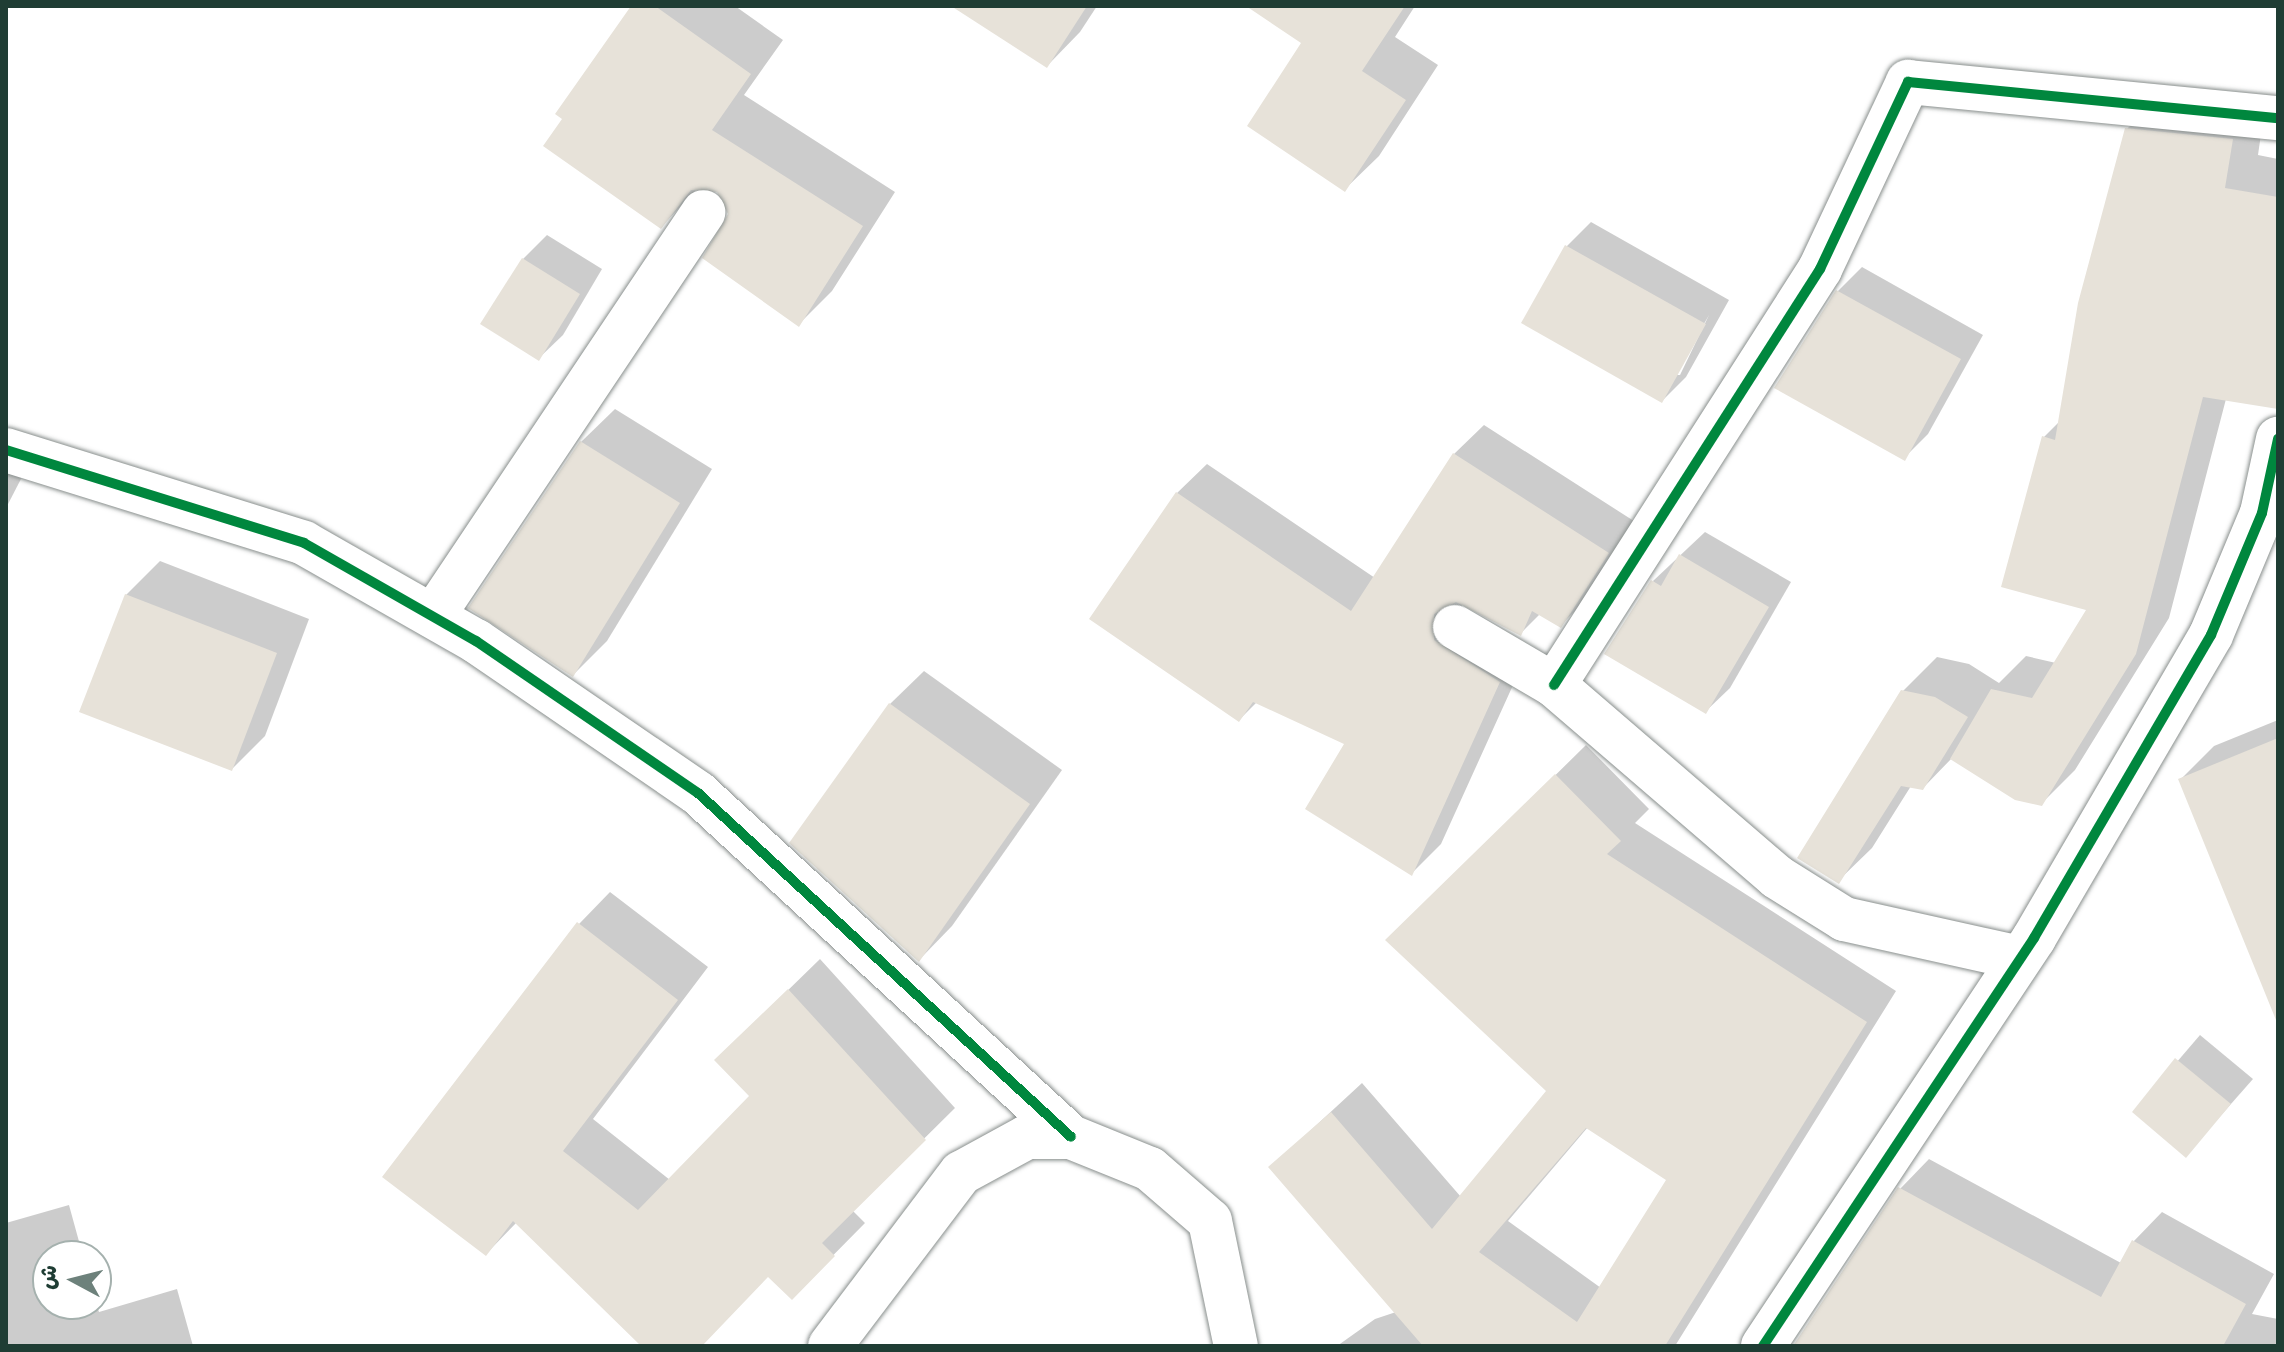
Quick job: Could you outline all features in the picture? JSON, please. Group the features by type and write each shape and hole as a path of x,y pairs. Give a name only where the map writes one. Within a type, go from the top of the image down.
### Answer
{"street":[{"path":"1554,685 1820,269 1908,82 2278,118"},
{"path":"433,616 703,212"},
{"path":"1763,1346 2020,958 2211,635 2262,513 2278,439"},
{"path":"6,450 304,543 433,616 698,793 1071,1137 1150,1169 1210,1221 1236,1346"},
{"path":"1455,627 1554,685 1777,877 1844,919 2020,958"},
{"path":"830,1346 961,1173 1027,1137 1071,1137"}],"building":[{"path":"631,6 655,6 751,74 712,130 863,226 799,327 702,258 728,214 717,192 691,190 661,229 543,146 562,119 555,114"},
{"path":"951,6 1087,6 1047,68"},
{"path":"1246,6 1405,6 1362,71 1406,100 1345,192 1247,126 1301,43"},
{"path":"2125,128 2233,139 2225,188 2278,197 2278,409 2203,397 2136,654 2042,806 2015,800 1950,759 1991,689 2032,698 2086,610 2001,587 2042,436 2055,440 2078,303"},
{"path":"1565,245 1706,324 1662,403 1521,323"},
{"path":"522,258 580,294 539,361 480,324"},
{"path":"1836,290 1961,359 1905,461 1774,388"},
{"path":"580,441 680,503 573,677 468,608"},
{"path":"1453,453 1609,553 1561,628 1532,611 1521,636 1456,602 1434,614 1434,640 1500,682 1412,876 1305,809 1344,744 1253,702 1239,722 1089,619 1176,492 1351,611"},
{"path":"1679,554 1769,607 1706,714 1604,654 1651,580 1661,586"},
{"path":"125,594 277,653 232,771 79,712"},
{"path":"1901,690 1935,697 1968,717 1923,790 1901,786 1839,884 1797,858"},
{"path":"889,703 1030,804 919,962 789,843"},
{"path":"2278,738 2278,1020 2276,1020 2178,779"},
{"path":"1555,774 1621,841 1607,854 1867,1022 1665,1346 1423,1346 1268,1167 1331,1112 1432,1229 1546,1091 1385,940","holes":["1586,1128 1666,1180 1577,1322 1479,1252"]},
{"path":"577,922 678,1000 563,1151 638,1210 749,1096 714,1060 788,989 926,1140 822,1243 835,1256 792,1300 768,1277 702,1346 641,1346 513,1221 486,1256 382,1177"},
{"path":"2175,1058 2231,1104 2186,1158 2132,1112"},
{"path":"1898,1187 2101,1297 2132,1240 2246,1304 2223,1346 1793,1346"}],"cycle path":[{"path":"1554,685 1820,269 1908,82 2278,118"},
{"path":"1763,1346 2034,938 2211,635 2262,513 2278,439"},
{"path":"6,450 304,543 476,641 698,793 1071,1137"}]}
